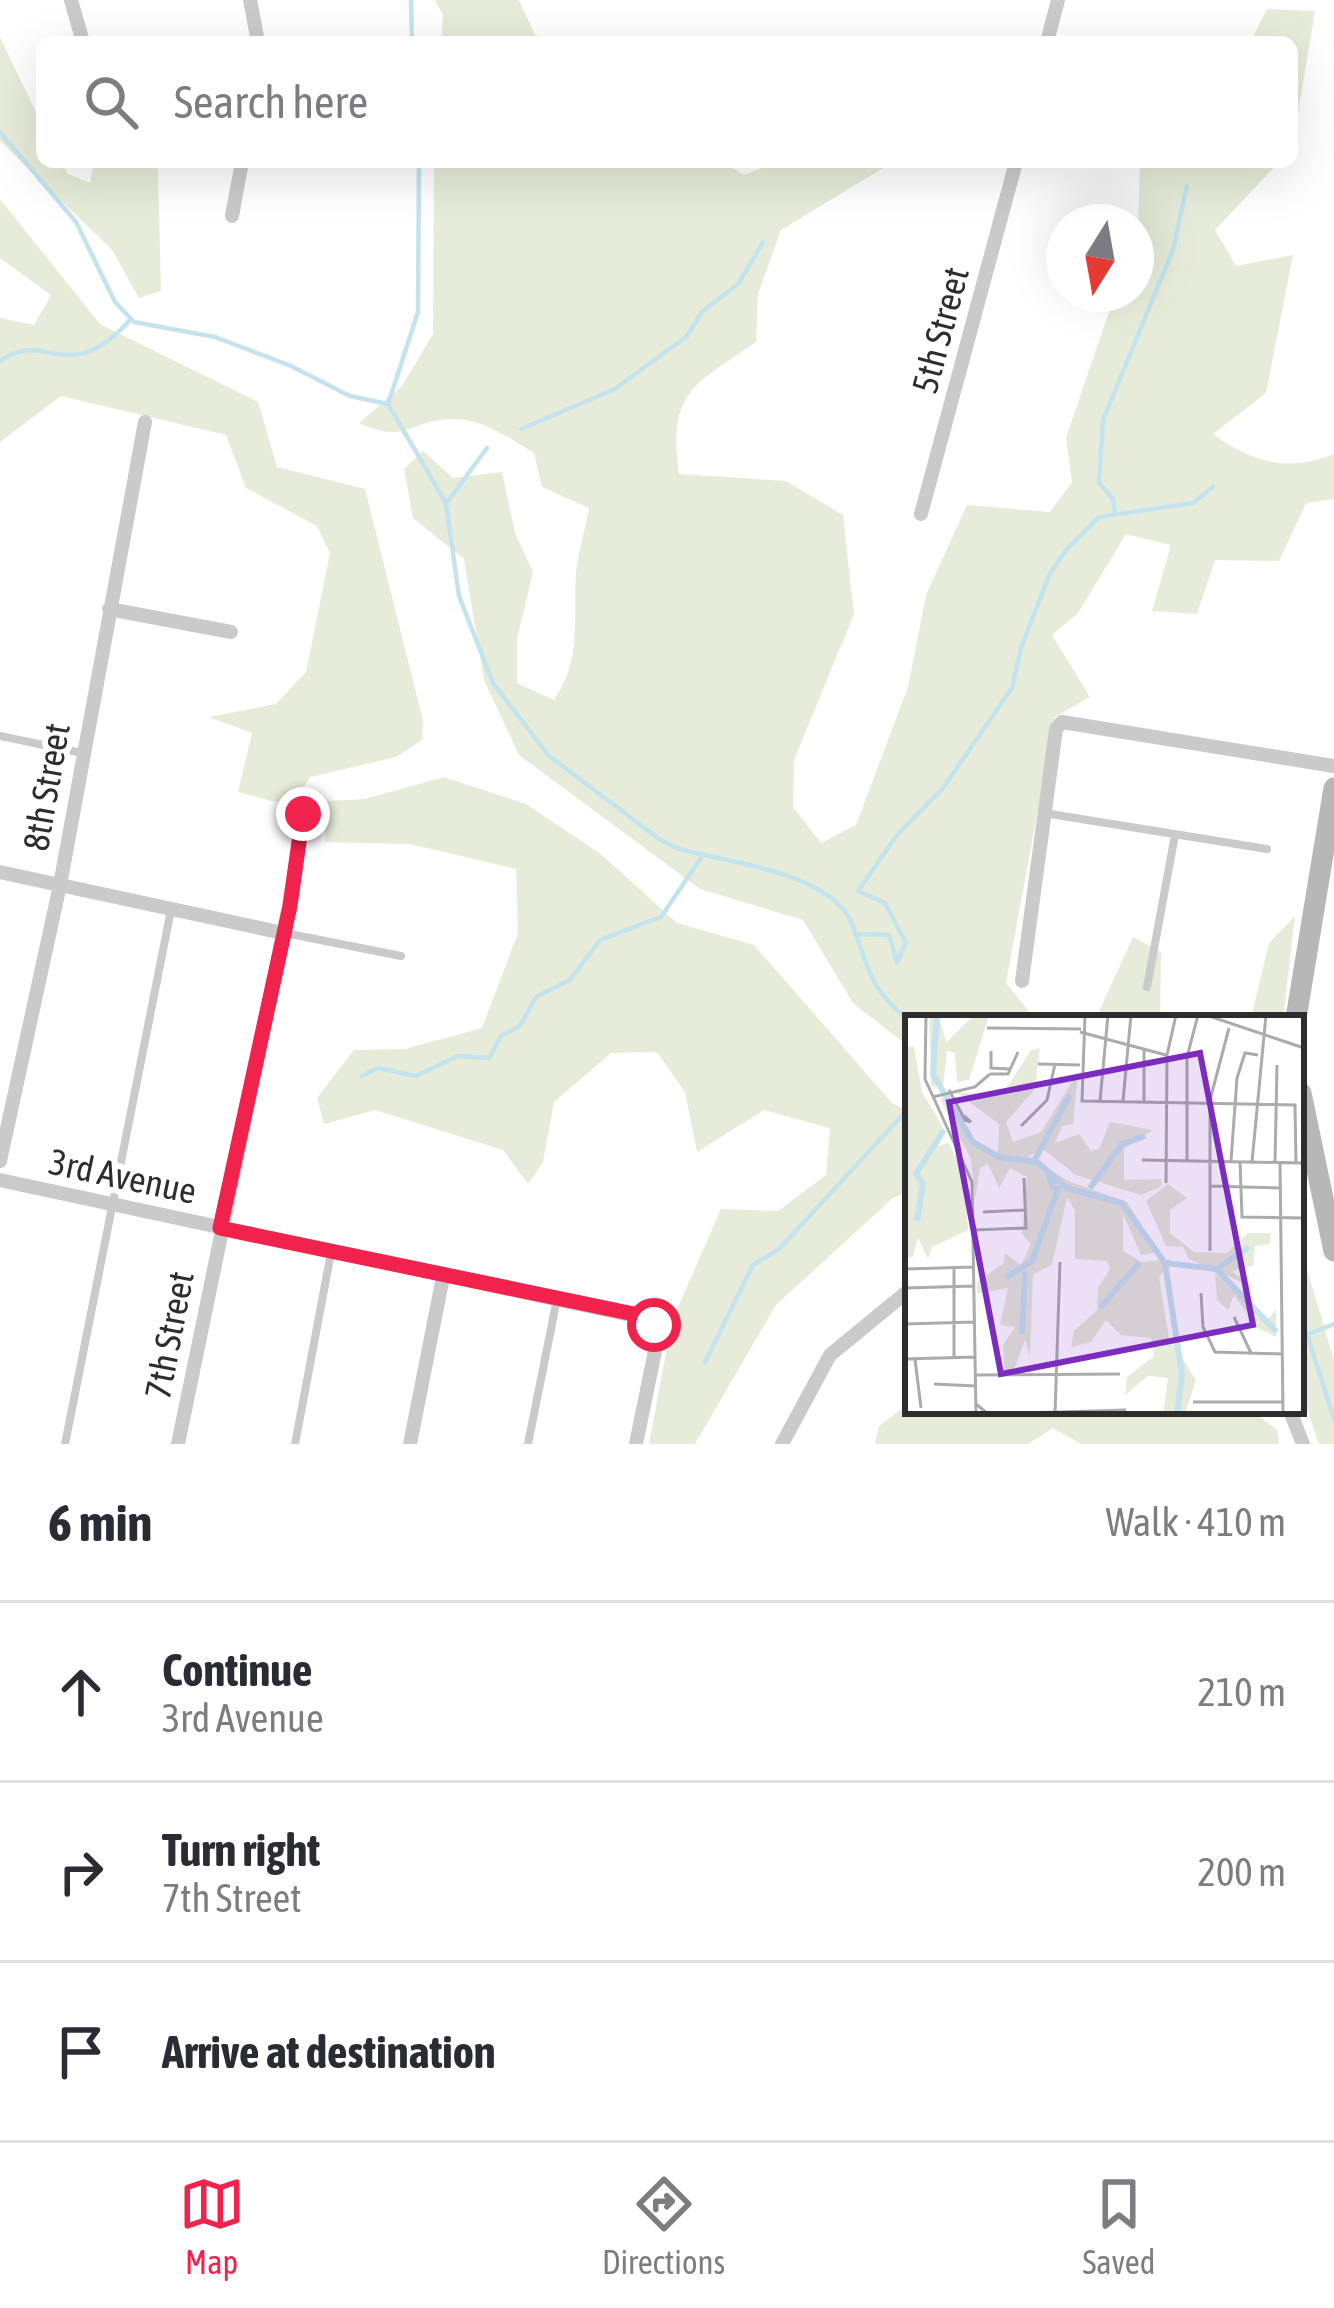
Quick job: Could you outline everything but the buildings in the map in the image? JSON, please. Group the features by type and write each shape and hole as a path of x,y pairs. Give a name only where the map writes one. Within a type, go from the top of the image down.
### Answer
{"main road":[{"path":"1296,1015 1334,788"},
{"path":"1304,1107 1334,1251"}],"street":[{"path":"71,0 81,36"},
{"path":"250,0 257,36"},
{"path":"1049,36 1058,0"},
{"path":"232,216 241,168"},
{"name":"5th Street","path":"921,514 1014,168"},
{"name":"8th Street","path":"0,1162 60,885 146,422"},
{"path":"110,609 232,632"},
{"path":"1022,981 1058,725 1067,721 1107,726 1334,766"},
{"name":"7th Street","path":"178,1444 303,814"},
{"path":"0,872 283,933"},
{"name":"3rd Avenue","path":"0,1180 634,1314 654,1325 657,1341 636,1444"},
{"path":"410,1444 443,1276"},
{"path":"782,1444 830,1355 905,1293"},
{"path":"1291,1414 1304,1444"}],"lane":[{"path":"0,736 82,754"},
{"path":"1044,813 1267,849"},
{"path":"1147,987 1175,835"},
{"path":"65,1444 109,1203 172,909"},
{"path":"283,933 401,956"},
{"path":"295,1444 331,1253"},
{"path":"528,1444 557,1299"}],"green space":[{"path":"435,0 519,0 539,36 441,36 443,15"},
{"path":"1267,9 1315,11 1298,114 1298,36 1253,36"},
{"path":"0,37 36,112 36,168 64,168 90,183 93,168 158,168 161,291 139,298 112,250 0,141"},
{"path":"434,168 733,168 744,175 761,168 883,168 781,230 758,294 756,342 701,381 690,393 677,425 679,474 786,481 843,515 854,614 794,760 793,807 821,843 856,825 908,687 926,595 967,505 1050,512 1072,482 1066,438 1109,312 1154,312 1154,204 1139,204 1140,168 1273,168 1215,230 1236,266 1293,255 1266,393 1213,434 1270,462 1301,463 1334,454 1334,499 1306,503 1279,561 1215,560 1197,614 1152,611 1171,545 1126,534 1078,613 1052,635 1090,697 1055,717 1006,983 1032,1015 905,1015 905,1044 853,1003 803,920 700,889 519,755 484,680 464,559 413,518 404,469 423,451 453,478 502,472 515,533 533,572 517,639 517,683 554,700 572,655 576,573 589,508 542,487 534,453 485,426 453,419 388,432 359,423 402,386 433,334"},
{"path":"0,199 100,324 258,402 277,467 365,489 423,720 422,740 396,757 310,777 292,806 238,792 252,733 209,717 276,704 306,672 330,553 317,526 246,488 226,435 61,396 0,442 0,318 34,325 51,295 0,258"},
{"path":"444,777 526,804 602,855 677,923 754,945 892,1103 905,1110 905,1193 893,1198 776,1305 695,1444 649,1444 672,1321 721,1209 778,1211 826,1175 830,1128 764,1110 697,1152 685,1092 657,1052 611,1053 554,1102 543,1162 528,1184 503,1150 375,1110 324,1124 317,1098 354,1050 405,1049 482,1028 518,933 516,869 410,844 325,842 327,801 365,799"},
{"path":"1295,916 1283,1015 1252,1015 1269,943"},
{"path":"1133,937 1161,952 1160,1015 1097,1015"},
{"path":"1304,1259 1334,1360 1334,1444 1319,1444 1304,1401"},
{"path":"905,1406 905,1414 1257,1414 1277,1430 1279,1444 1081,1444 1053,1428 1028,1444 875,1444 879,1426"}],"waterway":[{"path":"411,0 412,36"},
{"path":"0,132 76,222 115,302 134,322 215,337 291,366 350,396 388,404"},
{"path":"419,168 418,312 388,404 446,503 459,596 493,683 548,755 659,839 679,849 777,872 824,893 842,908 878,987 905,1017"},
{"path":"1115,513 1113,499 1099,483 1103,420 1173,250 1187,186"},
{"path":"521,429 615,389 687,336 702,312 739,283 763,242"},
{"path":"0,361 31,350 73,355 90,351 131,319"},
{"path":"448,501 487,448"},
{"path":"855,934 889,935 897,962 906,943 885,903 858,891 897,835 943,788 1012,688 1021,648 1050,573 1067,549 1099,517 1193,503 1213,487"},
{"path":"362,1076 378,1068 416,1076 458,1056 489,1058 501,1036 520,1026 536,997 570,980 600,940 661,917 701,858"},
{"path":"705,1362 753,1265 779,1249 905,1112"},
{"path":"1304,1324 1334,1419"},
{"path":"1311,1333 1334,1324"}],"route":[{"path":"303,814 290,906 220,1228 634,1314 654,1325"}]}
